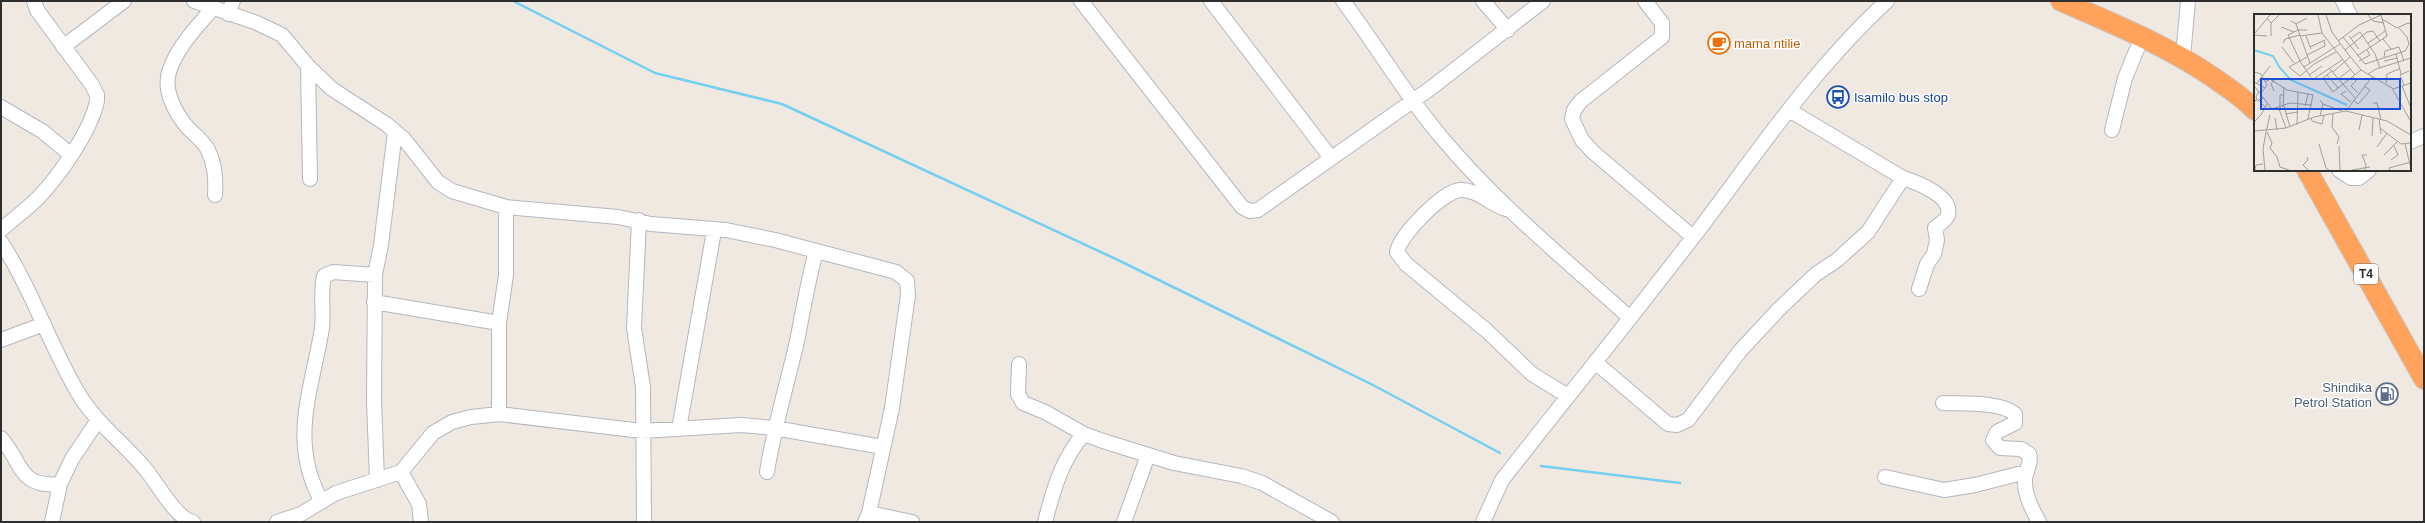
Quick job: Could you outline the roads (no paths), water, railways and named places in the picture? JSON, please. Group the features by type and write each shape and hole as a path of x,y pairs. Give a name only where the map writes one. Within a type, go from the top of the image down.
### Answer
{"highway":[{"path":"2061,1 2142,36 2183,57 2241,96 2254,109"},
{"name":"T4","path":"2308,171 2424,379"}],"street":[{"path":"1,230 38,198 83,135 96,107 97,95 92,84 63,47 38,10 34,1"},
{"path":"63,47 124,1"},
{"path":"194,1 212,9 231,7 257,23 282,35 308,66 332,89 395,132 412,148 438,182 452,191 506,207 639,220 651,224 746,234 896,272 907,281 908,295 900,357 883,447 867,517 912,522"},
{"path":"1081,1 1245,210 1258,210 1412,101 1508,30 1543,1"},
{"path":"1211,1 1331,158"},
{"path":"1343,1 1412,101 1442,139 1512,211 1630,318"},
{"path":"1483,1 1508,30"},
{"path":"1645,1 1662,23 1662,38 1581,101 1574,110 1572,119 1582,140 1593,152 1693,237"},
{"path":"1483,522 1502,480 1693,237 1789,110 1858,28 1887,1"},
{"path":"2183,57 2188,1"},
{"path":"2343,1 2350,14"},
{"path":"212,9 180,50 168,76 171,101 178,115 206,146 214,163 216,174 215,195"},
{"path":"2112,130 2125,78 2142,36"},
{"path":"308,66 310,179"},
{"path":"1,107 42,131 70,154"},
{"path":"1789,110 1902,178 1936,193 1946,201 1948,210 1947,217 1935,228 1937,240 1934,254 1927,264 1919,289"},
{"path":"377,480 374,401 374,302 376,274 395,132"},
{"path":"2411,142 2424,136"},
{"path":"2340,171 2351,178 2359,178 2368,171"},
{"path":"1595,362 1668,424 1677,425 1688,420 1740,351 1779,309 1816,274 1837,260 1868,232 1902,178"},
{"path":"1512,211 1492,203 1473,192 1460,190 1443,197 1435,204 1401,243 1397,252 1406,264 1487,331 1532,374 1568,396"},
{"path":"499,414 499,323 506,275 506,207"},
{"path":"639,220 634,328 643,387 642,430 644,522"},
{"path":"679,429 714,231"},
{"path":"1,242 30,292 44,324 80,396 98,420 146,470 181,516 191,522"},
{"path":"767,472 774,428 797,341 804,299 816,251"},
{"path":"322,502 309,477 303,434 306,404 322,325 324,276 333,272 376,274"},
{"path":"374,302 499,323"},
{"path":"1,340 44,324"},
{"path":"1019,364 1018,394 1023,404 1045,412 1084,434 1174,464 1241,476 1262,483 1332,522"},
{"path":"1944,404 1990,406 2013,412 2016,416 2015,423 1997,432 1993,440 2000,448 2021,449 2029,454 2030,458 2026,472 2026,490 2039,522"},
{"path":"277,522 304,518 322,502 343,490 401,472 440,428 452,422 471,417 499,414 642,430 679,429 726,425 774,428 883,447"},
{"path":"52,522 60,484 72,459 98,420"},
{"path":"1045,522 1065,460 1072,447 1084,434"},
{"path":"1,438 12,451 24,475 30,481 48,485 60,484"},
{"path":"1124,522 1148,455"},
{"path":"401,472 418,500 421,522"},
{"path":"1885,476 1944,490 1980,484 2026,472"}],"waterway":[{"path":"513,1 655,73 782,104 1118,260 1373,385 1500,453"},
{"path":"1541,466 1680,483"}],"place":[{"name":"mama ntilie","path":"1719,43"},
{"name":"Isamilo bus stop","path":"1838,97"},
{"name":"Shindika Petrol Station","path":"2387,394"}]}
